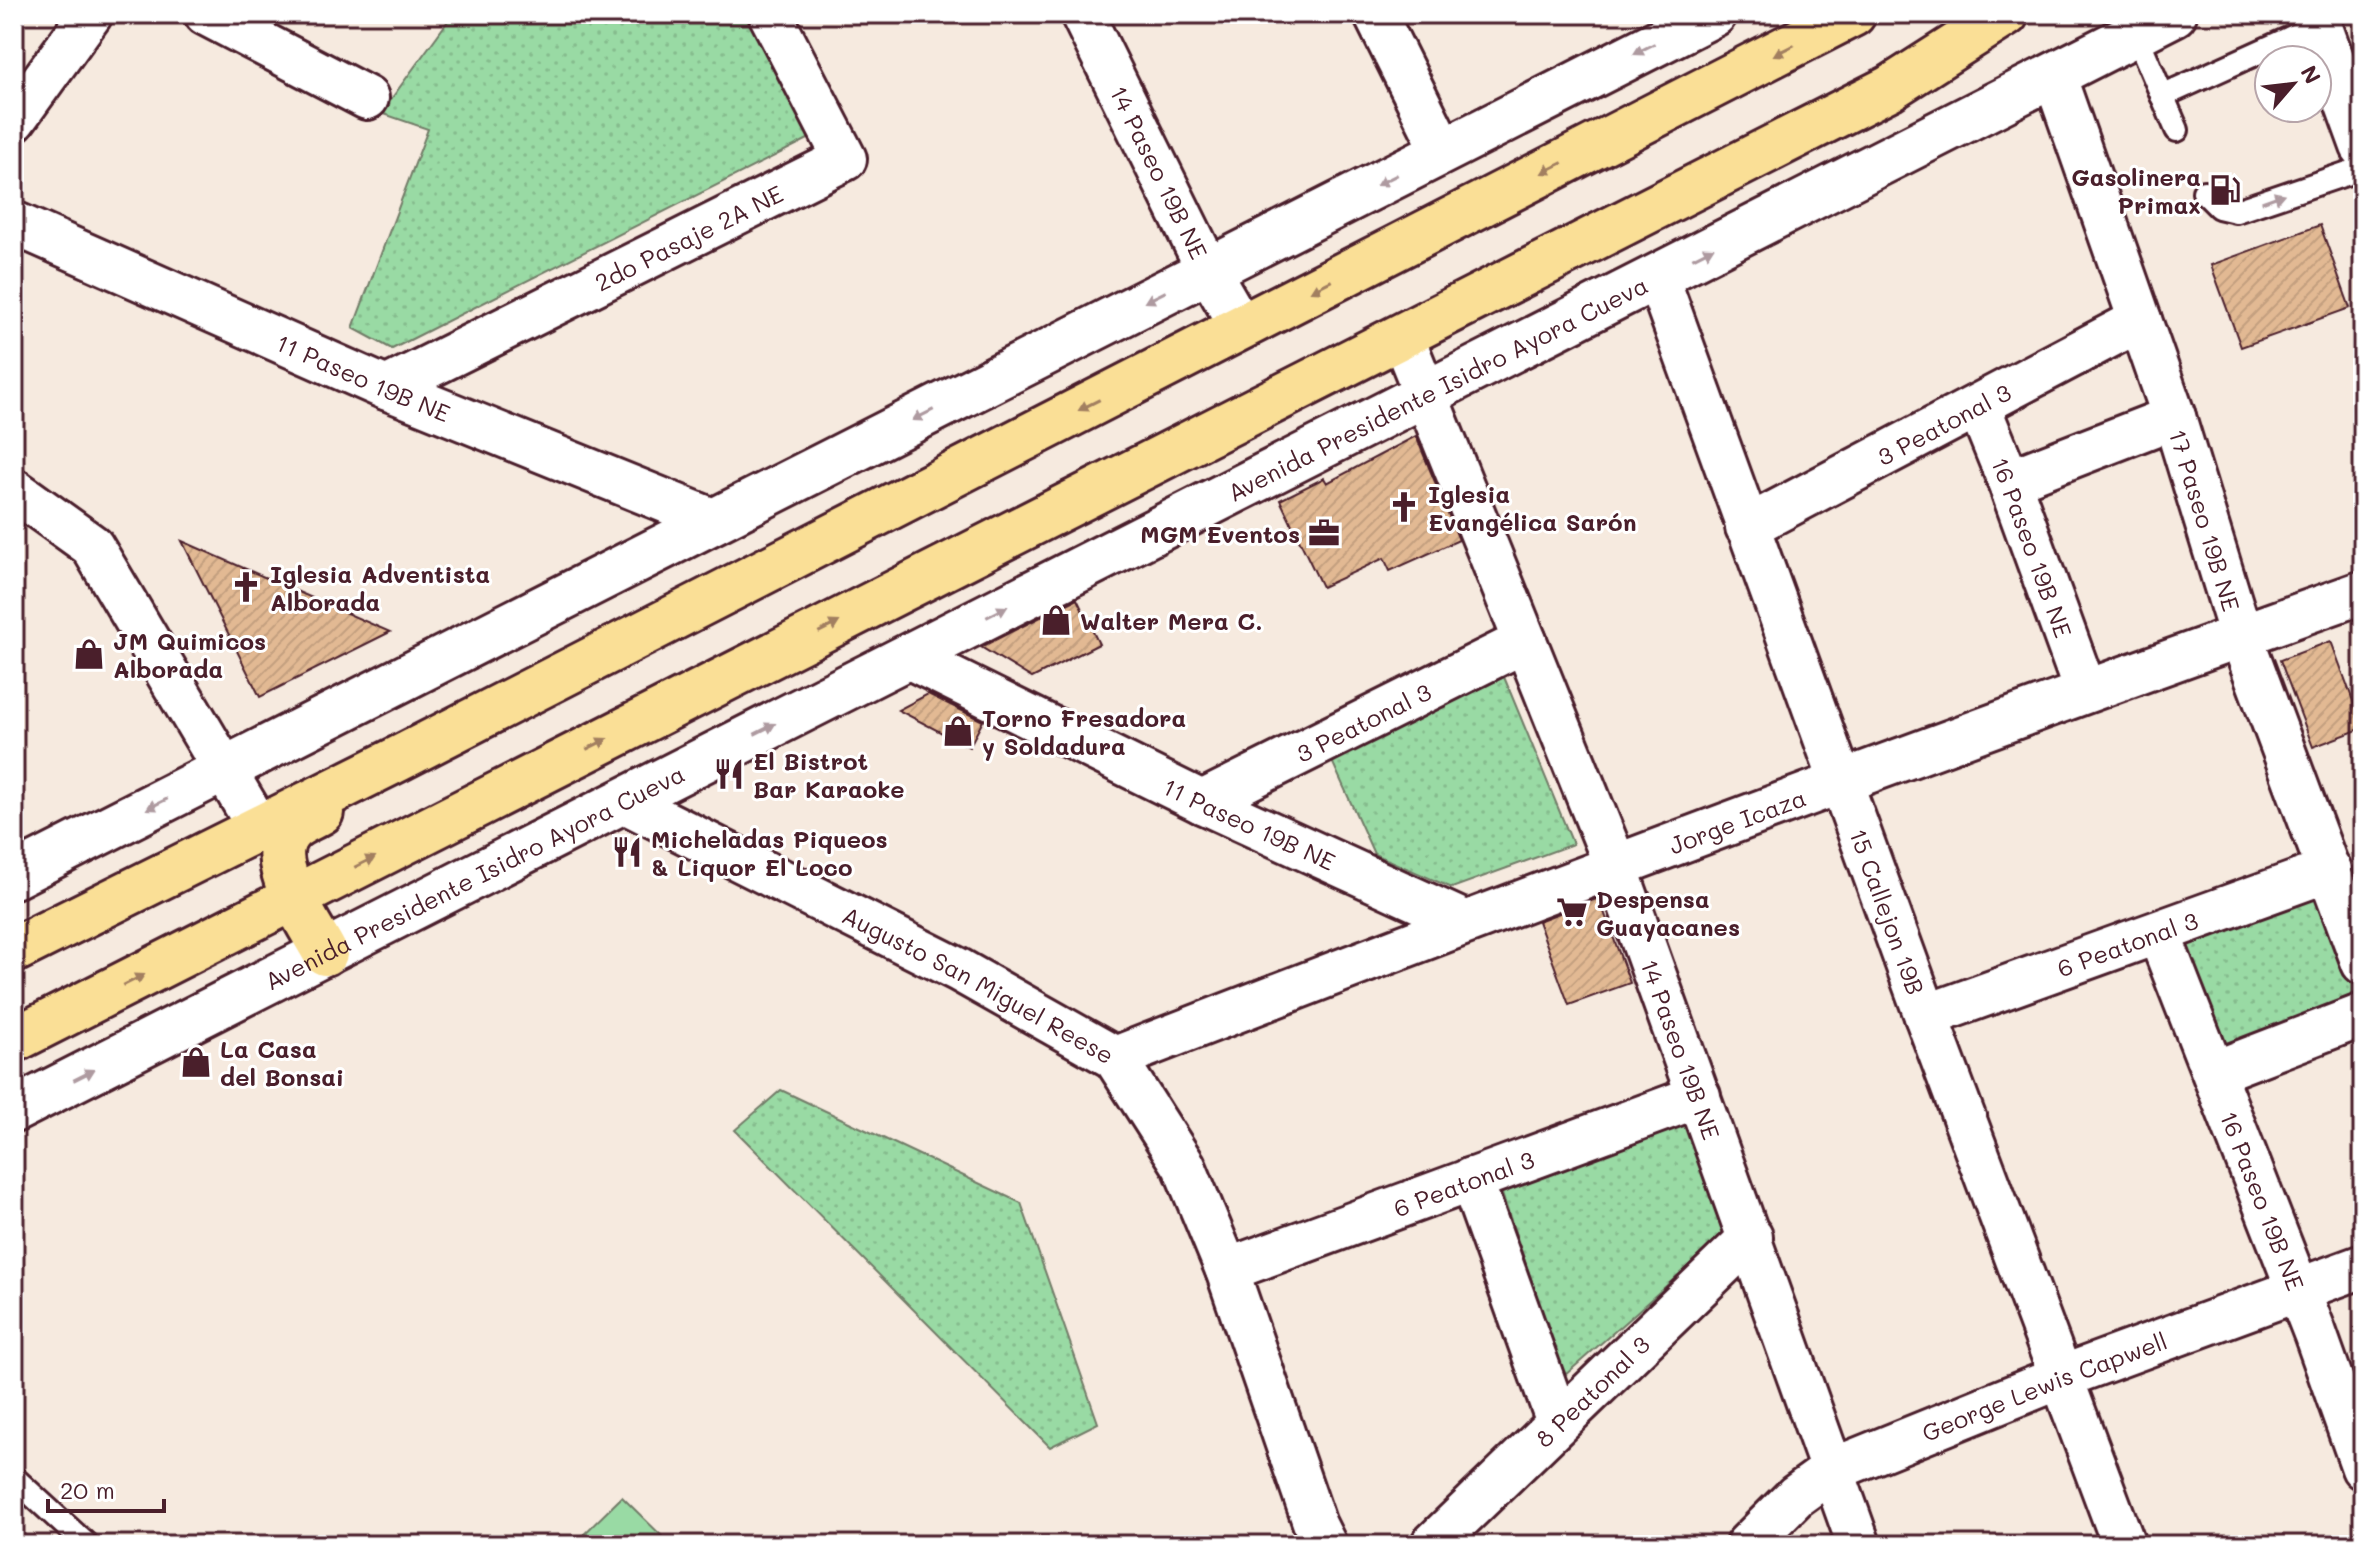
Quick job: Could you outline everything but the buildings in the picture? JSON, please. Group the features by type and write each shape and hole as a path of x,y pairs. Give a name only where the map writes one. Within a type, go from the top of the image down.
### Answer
{"main road":[{"path":"14,876 1714,14"},
{"path":"14,950 398,759 1853,14"},
{"path":"14,1040 1890,88 2006,14"},
{"name":"Avenida Presidente Isidro Ayora Cueva","path":"14,1110 2174,14"},
{"path":"2317,20 2363,146"},
{"path":"325,953 295,898 279,858 280,845 290,830 379,780 398,759"}],"street":[{"path":"14,120 91,14"},
{"path":"206,14 367,98"},
{"name":"2do Pasaje 2A NE","path":"386,388 845,159 770,14"},
{"name":"14 Paseo 19B NE","path":"1082,14 1208,270 1241,327"},
{"path":"1375,14 1443,151"},
{"name":"17 Paseo 19B NE","path":"2054,75 2174,417 2241,636 2363,963"},
{"name":"11 Paseo 19B NE","path":"14,223 386,388 715,521"},
{"name":"15 Callejon 19B","path":"1657,276 2059,1378 2124,1545"},
{"name":"3 Peatonal 3","path":"1747,527 2140,320"},
{"name":"14 Paseo 19B NE","path":"1402,336 1615,864 1859,1545"},
{"name":"16 Paseo 19B NE","path":"1979,407 2085,690"},
{"path":"2009,481 2174,417"},
{"path":"14,490 85,539 259,828"},
{"name":"Jorge Icaza","path":"1115,1058 1615,864 2085,690 2363,592"},
{"name":"3 Peatonal 3","path":"1202,802 1525,641"},
{"name":"11 Paseo 19B NE","path":"908,657 1202,802 1465,922"},
{"name":"Augusto San Miguel Reese","path":"623,801 959,970 1115,1058 1184,1166 1227,1270 1312,1538"},
{"name":"6 Peatonal 3","path":"1926,1016 2330,870"},
{"name":"16 Paseo 19B NE","path":"2159,934 2215,1072 2363,1468"},
{"path":"2215,1072 2363,1015"},
{"name":"6 Peatonal 3","path":"1227,1270 1699,1096"},
{"path":"1471,1179 1558,1422"},
{"name":"8 Peatonal 3","path":"1432,1545 1751,1237"},
{"name":"George Lewis Capwell","path":"1747,1545 1796,1496 1832,1470 2059,1378 2363,1266"}],"lane":[{"path":"2162,96 2317,20"},
{"path":"2136,34 2177,130"},
{"path":"2204,192 2219,207 2236,211 2363,168"},
{"path":"14,1478 87,1545"}],"green space":[{"path":"453,14 745,14 812,137 392,349 353,328 428,129 381,113"},
{"path":"1504,677 1573,844 1452,888 1374,854 1332,761"},
{"path":"2330,870 2363,963 2363,1015 2215,1072 2160,934"},
{"path":"781,1090 1021,1203 1098,1423 1050,1447 735,1130"},
{"path":"1684,1112 1725,1234 1564,1376 1499,1185"},
{"path":"622,1497 671,1545 573,1545"}],"place":[{"name":"Gasolinera Primax","path":"2225,190"},
{"name":"Iglesia Evangélica Sarón","path":"1404,507"},
{"name":"MGM Eventos","path":"1324,533"},
{"name":"Iglesia Adventista Alborada","path":"246,587"},
{"name":"Walter Mera C.","path":"1056,620"},
{"name":"JM Quimicos Alborada","path":"89,654"},
{"name":"Torno Fresadora y Soldadura","path":"958,731"},
{"name":"El Bistrot Bar Karaoke","path":"729,774"},
{"name":"Micheladas Piqueos & Liquor El Loco","path":"627,852"},
{"name":"Despensa Guayacanes","path":"1572,912"},
{"name":"La Casa del Bonsai","path":"196,1062"}]}
